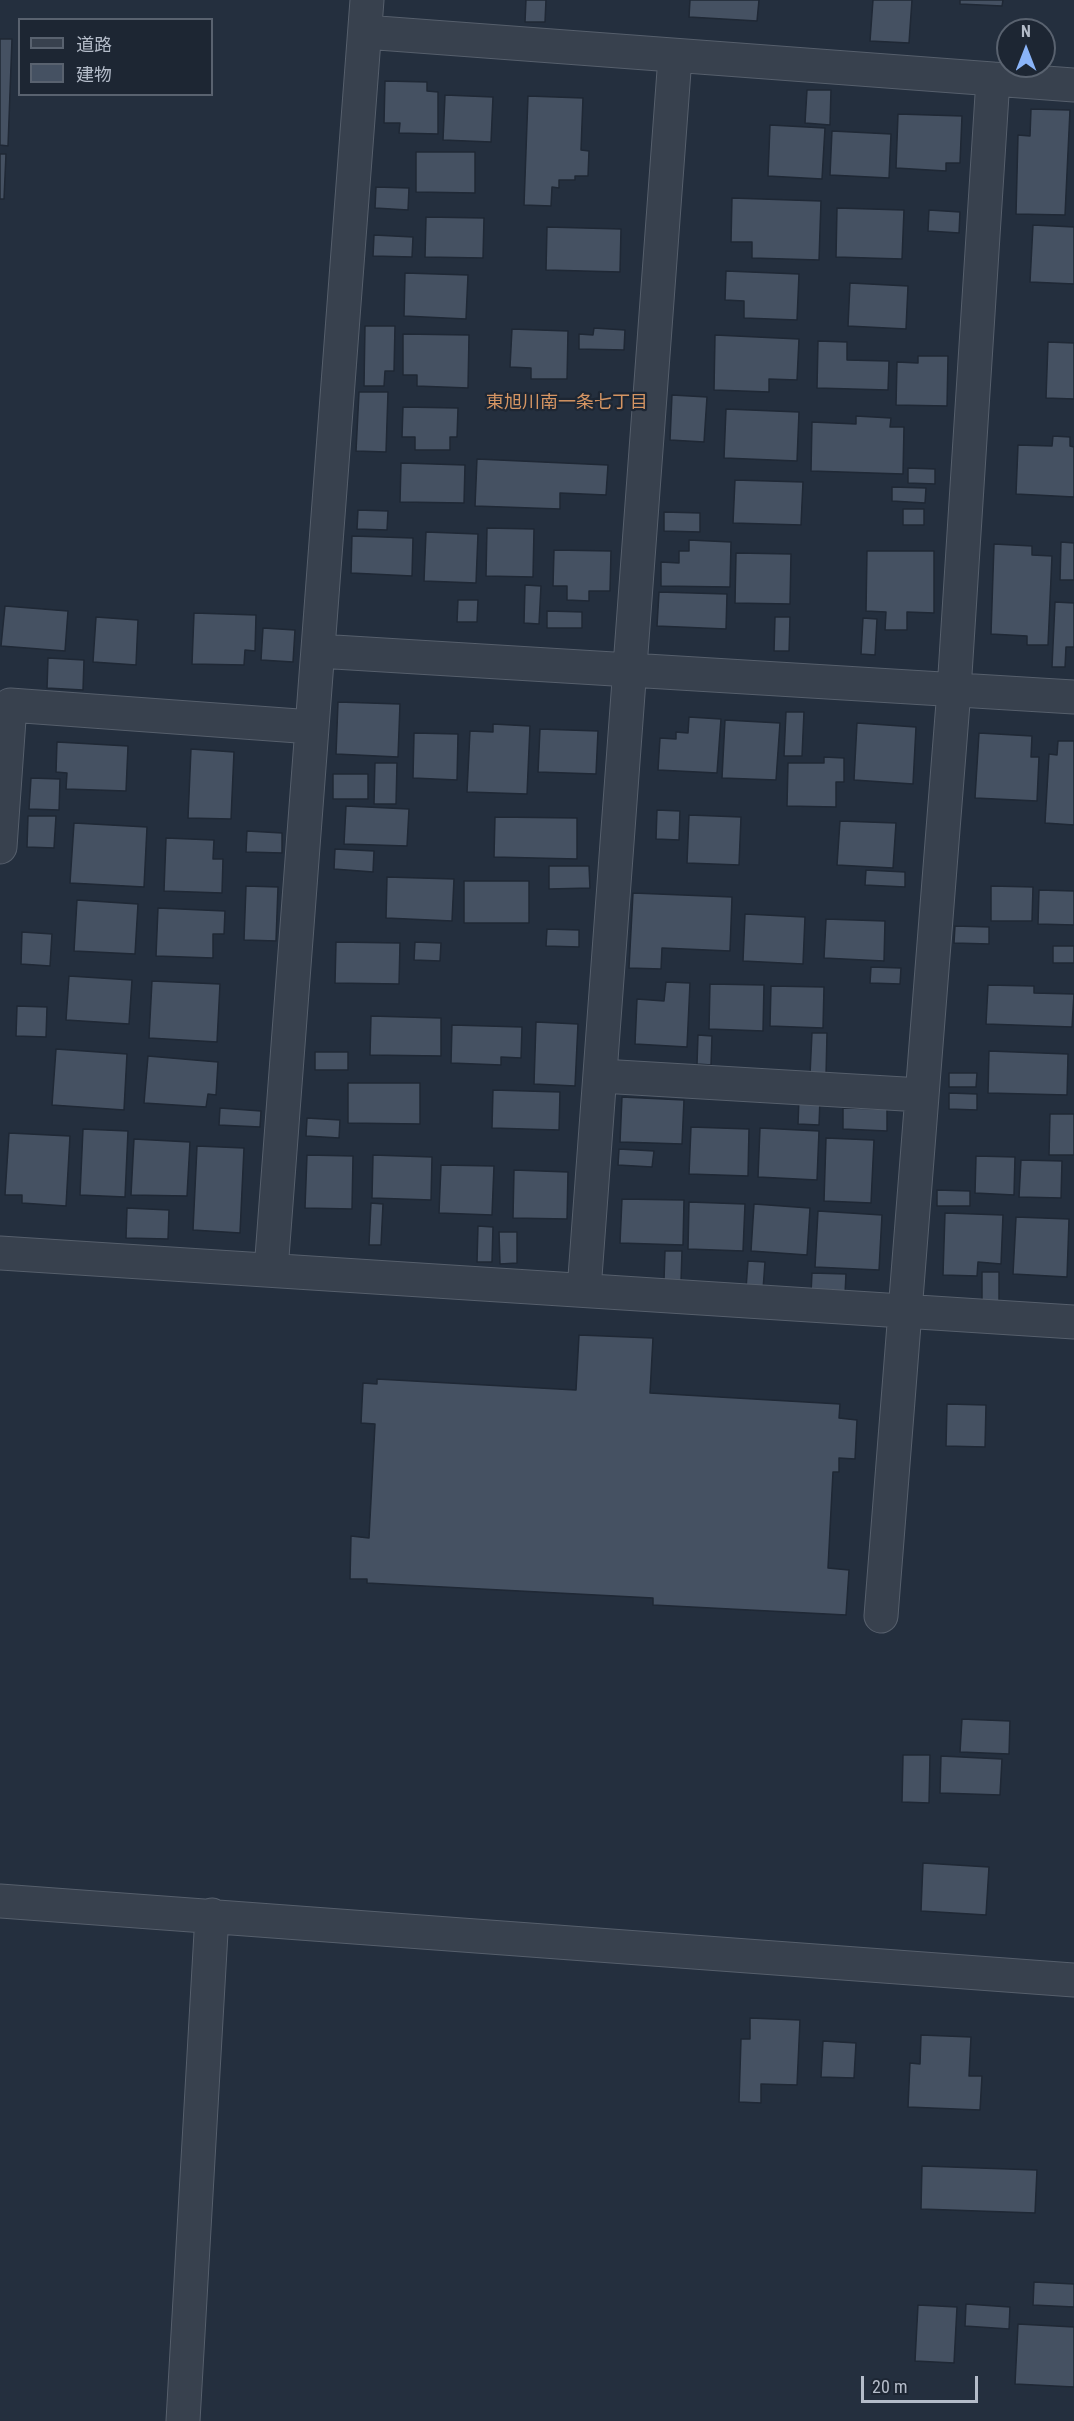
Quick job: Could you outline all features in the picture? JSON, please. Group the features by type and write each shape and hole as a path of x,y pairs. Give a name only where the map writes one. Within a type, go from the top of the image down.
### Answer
{"street":[{"path":"271,1270 367,0"},
{"path":"365,32 675,57 1074,85"},
{"path":"584,1290 601,1076 628,669 675,57"},
{"path":"881,1616 954,690 993,79"},
{"path":"318,651 1074,697"},
{"path":"0,847 10,705 312,727"},
{"path":"601,1076 921,1095"},
{"path":"0,1252 1074,1322"},
{"path":"0,1901 1074,1980"},
{"path":"183,2421 212,1915"}],"building":[{"path":"526,0 546,0 545,22 525,22"},
{"path":"690,0 759,0 757,21 689,17"},
{"path":"873,0 912,0 909,43 870,41"},
{"path":"960,0 1003,0 1002,6 960,4"},
{"path":"0,39 12,39 8,146 0,145"},
{"path":"385,81 427,82 427,91 438,92 438,134 399,133 400,123 384,123"},
{"path":"807,90 831,90 830,125 805,123"},
{"path":"445,95 493,97 491,142 443,140"},
{"path":"528,96 583,98 581,150 589,151 588,176 575,176 575,180 559,180 559,188 552,187 551,206 524,205"},
{"path":"1031,109 1070,110 1065,215 1016,214 1018,135 1030,136"},
{"path":"898,114 962,116 960,163 946,163 946,171 896,168"},
{"path":"770,125 825,128 822,179 768,176"},
{"path":"832,131 891,134 889,178 830,175"},
{"path":"416,152 475,152 475,193 416,192"},
{"path":"0,154 6,154 4,199 0,199"},
{"path":"376,187 409,188 408,210 375,208"},
{"path":"732,198 821,201 819,260 752,258 752,242 731,242"},
{"path":"837,208 904,210 902,259 836,257"},
{"path":"929,210 960,212 959,233 928,231"},
{"path":"426,217 484,218 483,258 425,257"},
{"path":"1033,225 1074,227 1074,284 1030,282"},
{"path":"547,227 621,229 620,272 546,270"},
{"path":"374,235 413,237 412,257 373,256"},
{"path":"726,271 799,274 797,320 744,318 744,301 725,300"},
{"path":"405,273 468,275 466,319 404,316"},
{"path":"850,283 908,286 906,329 848,326"},
{"path":"365,326 395,326 394,371 385,371 384,386 364,386"},
{"path":"594,328 625,330 624,350 579,349 579,334 593,335"},
{"path":"512,329 568,331 567,379 531,379 531,368 510,367"},
{"path":"403,334 469,335 468,388 417,386 417,375 403,375"},
{"path":"715,335 799,339 797,380 769,379 769,392 714,390"},
{"path":"818,341 847,342 847,360 889,361 888,390 817,388"},
{"path":"1048,342 1074,343 1074,399 1046,398"},
{"path":"918,356 948,356 947,406 896,405 897,362 918,363"},
{"path":"359,392 388,392 386,452 356,451"},
{"path":"672,395 707,397 704,442 670,440"},
{"path":"403,407 458,408 457,437 450,437 450,450 415,450 415,437 402,437"},
{"path":"726,409 799,412 797,461 724,458"},
{"path":"856,416 891,418 890,427 904,427 903,474 811,471 812,422 856,424"},
{"path":"1053,436 1070,437 1070,446 1074,447 1074,497 1016,494 1018,445 1052,446"},
{"path":"477,459 608,465 606,495 560,493 560,509 475,506"},
{"path":"401,463 465,465 464,503 400,502"},
{"path":"908,468 935,469 935,484 908,483"},
{"path":"735,480 803,482 801,525 733,523"},
{"path":"892,487 926,488 925,503 892,501"},
{"path":"903,509 924,509 924,525 903,525"},
{"path":"358,510 388,511 387,530 357,529"},
{"path":"664,512 700,513 700,532 664,531"},
{"path":"487,528 534,529 533,577 486,576"},
{"path":"426,532 478,534 476,583 424,581"},
{"path":"352,536 413,538 412,576 351,573"},
{"path":"689,540 731,542 730,587 661,586 661,562 679,563 679,551 689,551"},
{"path":"1061,542 1074,543 1074,580 1060,580"},
{"path":"994,544 1032,546 1032,555 1052,556 1048,645 1027,645 1027,636 991,634"},
{"path":"554,550 611,551 610,591 589,591 589,601 567,600 567,586 553,586"},
{"path":"867,551 934,551 934,613 907,612 907,630 885,630 886,612 866,611"},
{"path":"736,553 791,554 790,604 735,603"},
{"path":"525,585 541,586 539,624 524,623"},
{"path":"659,592 727,594 726,629 657,626"},
{"path":"458,600 478,600 477,622 457,622"},
{"path":"1055,602 1074,603 1074,647 1066,647 1065,667 1052,667"},
{"path":"5,606 68,611 65,651 1,646"},
{"path":"547,611 582,612 582,628 547,628"},
{"path":"194,613 256,615 255,651 245,650 244,665 192,664"},
{"path":"96,617 138,620 136,665 93,662"},
{"path":"775,617 790,617 789,651 774,651"},
{"path":"863,618 877,619 875,655 861,654"},
{"path":"263,628 295,630 293,662 261,660"},
{"path":"48,658 84,660 83,690 47,688"},
{"path":"338,702 400,704 398,757 336,754"},
{"path":"786,712 804,712 802,756 784,756"},
{"path":"689,717 721,719 717,773 658,770 660,738 676,739 676,732 688,733"},
{"path":"725,720 780,723 776,780 722,778"},
{"path":"857,723 916,727 913,784 854,780"},
{"path":"493,724 530,726 527,794 467,792 470,731 493,732"},
{"path":"540,729 598,731 596,774 538,772"},
{"path":"414,733 458,734 457,780 413,778"},
{"path":"979,733 1032,736 1031,757 1039,757 1037,801 975,798"},
{"path":"1058,741 1074,741 1074,825 1045,823 1049,754 1057,755"},
{"path":"57,742 128,746 126,791 66,789 67,773 56,772"},
{"path":"191,749 234,752 231,819 188,818"},
{"path":"824,757 844,758 844,782 836,782 836,807 787,806 788,763 824,763"},
{"path":"375,763 397,763 396,804 374,804"},
{"path":"333,774 368,774 368,799 333,799"},
{"path":"31,778 60,779 59,810 29,809"},
{"path":"346,806 409,809 407,846 344,844"},
{"path":"657,810 680,811 679,840 656,839"},
{"path":"689,815 741,817 739,865 687,863"},
{"path":"28,816 56,816 54,848 27,847"},
{"path":"495,817 577,818 577,859 494,857"},
{"path":"840,821 896,823 893,868 837,865"},
{"path":"74,823 147,827 144,887 70,883"},
{"path":"247,831 282,833 282,853 246,852"},
{"path":"166,838 214,840 213,859 223,859 222,893 164,891"},
{"path":"335,849 374,851 373,872 334,869"},
{"path":"549,866 589,866 590,888 549,889"},
{"path":"866,870 905,872 905,887 865,885"},
{"path":"387,877 454,879 452,921 386,918"},
{"path":"464,881 529,881 529,923 464,923"},
{"path":"246,886 278,887 276,941 244,940"},
{"path":"991,886 1033,887 1032,921 991,921"},
{"path":"1039,890 1074,891 1074,925 1038,924"},
{"path":"633,893 732,897 730,951 662,948 661,969 629,968"},
{"path":"77,900 138,904 135,954 74,951"},
{"path":"158,908 225,911 224,934 213,934 213,958 156,956"},
{"path":"745,914 805,917 803,964 743,961"},
{"path":"826,919 885,921 884,961 824,958"},
{"path":"955,926 989,927 989,944 954,943"},
{"path":"547,929 579,930 579,947 546,946"},
{"path":"22,932 52,934 50,966 21,964"},
{"path":"336,942 400,943 399,984 335,983"},
{"path":"415,942 441,943 440,961 414,960"},
{"path":"1053,946 1074,946 1074,963 1053,963"},
{"path":"871,967 901,968 900,984 870,983"},
{"path":"69,976 132,980 129,1024 66,1020"},
{"path":"152,981 220,984 217,1042 149,1038"},
{"path":"666,982 690,983 687,1047 635,1044 637,999 664,1001"},
{"path":"710,984 764,985 763,1031 709,1029"},
{"path":"988,985 1034,986 1034,993 1074,994 1072,1027 986,1024"},
{"path":"771,986 824,987 823,1028 770,1026"},
{"path":"17,1006 47,1007 46,1037 16,1036"},
{"path":"371,1016 441,1018 441,1056 370,1055"},
{"path":"536,1022 578,1024 575,1086 534,1084"},
{"path":"452,1025 522,1027 521,1058 501,1057 501,1065 451,1063"},
{"path":"812,1033 827,1033 826,1076 810,1075"},
{"path":"698,1035 712,1036 711,1065 697,1064"},
{"path":"56,1049 127,1054 124,1110 52,1105"},
{"path":"989,1051 1068,1054 1067,1095 988,1093"},
{"path":"315,1052 348,1052 348,1070 315,1070"},
{"path":"148,1056 218,1062 216,1095 208,1094 206,1107 144,1103"},
{"path":"949,1073 977,1073 976,1087 949,1087"},
{"path":"348,1083 420,1083 420,1124 348,1123"},
{"path":"493,1090 560,1092 559,1130 492,1128"},
{"path":"949,1093 977,1094 977,1110 949,1109"},
{"path":"622,1097 684,1100 682,1144 620,1142"},
{"path":"799,1098 820,1099 819,1125 798,1124"},
{"path":"220,1108 261,1111 260,1127 219,1125"},
{"path":"843,1108 887,1109 887,1131 843,1129"},
{"path":"1050,1114 1074,1114 1074,1155 1049,1155"},
{"path":"307,1118 340,1120 339,1138 306,1136"},
{"path":"691,1127 749,1129 748,1176 689,1174"},
{"path":"760,1128 819,1131 817,1180 758,1177"},
{"path":"83,1129 128,1131 125,1197 80,1195"},
{"path":"9,1133 70,1136 66,1206 22,1203 22,1195 5,1195"},
{"path":"826,1138 874,1140 871,1203 824,1201"},
{"path":"134,1139 190,1142 187,1196 131,1195"},
{"path":"197,1146 244,1148 240,1233 193,1230"},
{"path":"619,1149 654,1151 652,1167 618,1165"},
{"path":"307,1155 353,1156 352,1209 305,1208"},
{"path":"373,1155 432,1157 431,1200 372,1198"},
{"path":"976,1156 1015,1157 1014,1195 975,1193"},
{"path":"1021,1160 1062,1161 1061,1198 1019,1197"},
{"path":"441,1165 494,1166 492,1215 439,1213"},
{"path":"514,1170 568,1172 567,1219 513,1218"},
{"path":"937,1190 970,1191 970,1206 937,1206"},
{"path":"622,1199 684,1200 683,1245 620,1243"},
{"path":"689,1202 745,1204 743,1251 688,1249"},
{"path":"371,1203 383,1204 381,1245 369,1245"},
{"path":"754,1204 810,1208 807,1255 751,1251"},
{"path":"127,1208 169,1210 168,1239 126,1238"},
{"path":"818,1211 882,1215 879,1270 815,1267"},
{"path":"945,1213 1003,1215 1001,1264 978,1262 977,1276 943,1275"},
{"path":"1016,1217 1069,1219 1067,1277 1013,1274"},
{"path":"478,1226 493,1227 492,1262 477,1262"},
{"path":"499,1232 517,1232 517,1263 500,1264"},
{"path":"665,1251 682,1251 681,1281 664,1280"},
{"path":"748,1261 765,1262 763,1290 746,1289"},
{"path":"982,1272 999,1272 999,1303 982,1303"},
{"path":"812,1273 846,1274 845,1294 811,1293"},
{"path":"579,1335 653,1338 650,1393 840,1404 839,1418 857,1420 855,1459 839,1458 839,1472 833,1472 828,1568 849,1570 846,1615 653,1605 653,1598 367,1583 367,1579 350,1579 351,1536 369,1538 375,1424 361,1423 363,1383 377,1384 377,1379 576,1390"},
{"path":"947,1404 986,1405 985,1447 946,1446"},
{"path":"962,1719 1010,1721 1009,1754 960,1752"},
{"path":"903,1755 930,1755 929,1803 902,1802"},
{"path":"941,1756 1002,1759 1000,1795 940,1793"},
{"path":"923,1863 989,1867 986,1915 921,1911"},
{"path":"750,2018 800,2020 797,2085 761,2084 761,2103 739,2102 741,2039 750,2039"},
{"path":"921,2035 971,2037 969,2076 982,2076 980,2110 908,2107 910,2063 920,2064"},
{"path":"823,2041 856,2043 854,2078 821,2077"},
{"path":"922,2166 1037,2170 1035,2213 921,2209"},
{"path":"1034,2282 1074,2284 1074,2307 1033,2305"},
{"path":"966,2304 1010,2307 1009,2329 965,2326"},
{"path":"918,2305 957,2307 954,2363 915,2361"},
{"path":"1018,2324 1074,2327 1074,2387 1015,2384"}],"district":[{"name":"東旭川南一条七丁目","path":"567,403"}]}
